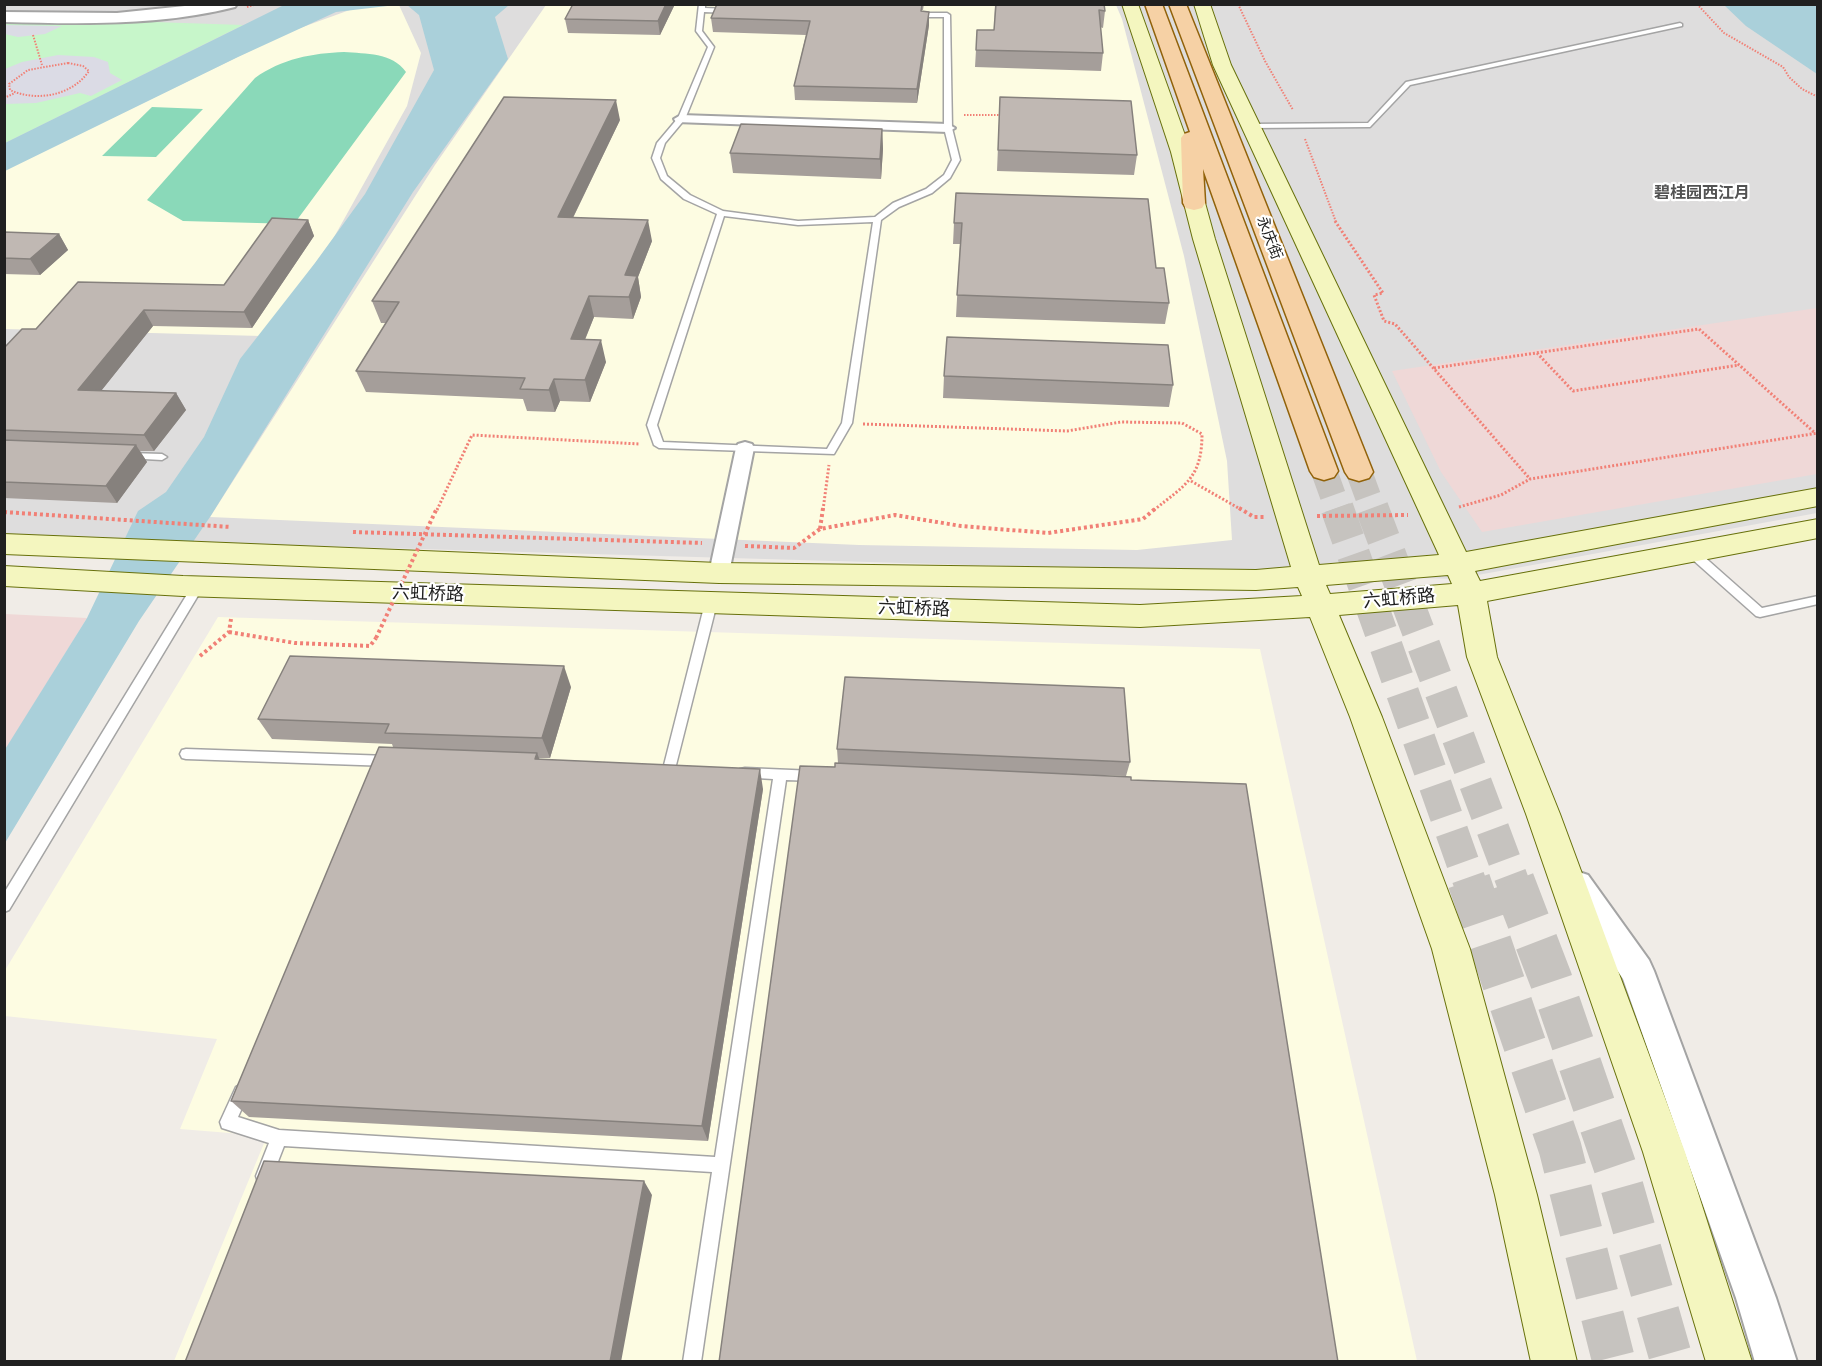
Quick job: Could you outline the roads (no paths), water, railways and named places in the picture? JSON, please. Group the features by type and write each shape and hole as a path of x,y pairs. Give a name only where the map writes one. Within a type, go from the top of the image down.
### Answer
{"main road":[{"path":"1130,4 1155,73 1308,576 1366,717 1451,949 1516,1195 1554,1362"},
{"name":"永庆街","path":"1153,4 1324,471"},
{"name":"永庆街","path":"1177,4 1359,472"},
{"path":"1202,4 1222,65 1470,593 1482,657 1562,866 1664,1152 1729,1362"},
{"path":"1189,104 1194,203"},
{"name":"六虹桥路","path":"4,544 719,573 1245,580 1458,564 1818,497"},
{"name":"六虹桥路","path":"4,576 190,586 1140,616 1320,606 1470,593 1818,528"}],"street":[{"path":"4,8 123,11 189,4"},
{"path":"4,17 112,19 156,16 230,4"},
{"path":"681,119 948,121"},
{"path":"719,573 745,448"},
{"path":"1562,866 1637,971 1756,1298 1776,1362"}],"lane":[{"path":"736,11 701,7 699,31 711,47 681,119 661,143 656,158 664,177 687,197 721,213 798,223 877,219 896,205 929,192 947,176 957,160 948,121 947,4"},
{"path":"912,14 947,15"},
{"path":"1251,126 1370,125 1408,83 1680,25"},
{"path":"721,213 652,424 659,445 830,452 847,423 877,219"},
{"path":"117,456 162,457"},
{"path":"1697,557 1760,613 1818,600"},
{"path":"4,906 190,586"},
{"path":"668,769 711,603"},
{"path":"186,754 375,766 401,761"},
{"path":"736,772 828,776"},
{"path":"692,1362 780,774"},
{"path":"246,1078 228,1122 279,1138 721,1165"},
{"path":"257,1194 279,1138"}],"water":[{"path":"286,4 396,5 336,12 238,57 5,171 5,143"},
{"path":"407,5 509,5 495,17 508,59 413,192 210,517 139,621 5,843 4,751 87,618 138,511 166,492 204,437 240,359 315,263 365,194 434,70 419,15"},
{"path":"1724,5 1817,5 1817,74 1746,26"}],"tunnel":[{"path":"1324,471 1338,510"},
{"path":"1359,472 1373,510"},
{"path":"1337,508 1470,883"},
{"path":"1372,508 1513,883"},
{"path":"1469,881 1560,1148 1614,1362"},
{"path":"1513,881 1551,980 1622,1187 1672,1362"}],"district":[{"name":"碧桂园西江月","path":"1702,193"}]}
